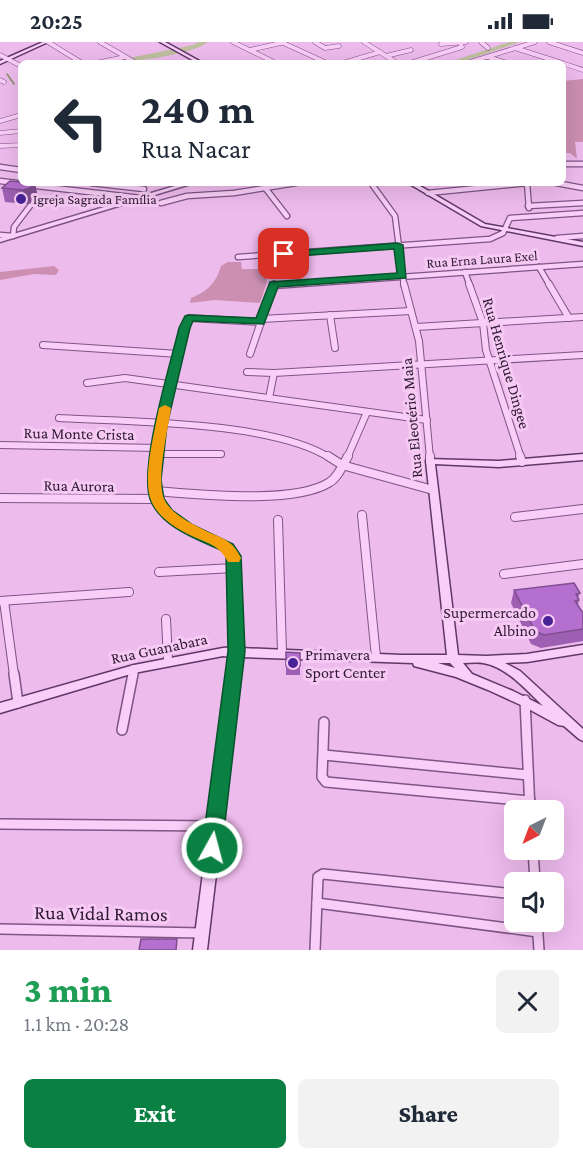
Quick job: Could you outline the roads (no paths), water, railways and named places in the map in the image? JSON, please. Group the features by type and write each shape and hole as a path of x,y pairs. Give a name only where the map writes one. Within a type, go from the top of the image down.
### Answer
{"main road":[{"path":"0,63 47,42"},
{"path":"162,42 195,60"},
{"path":"416,186 469,218 504,230 583,244"},
{"path":"430,461 482,464 583,457"},
{"name":"Rua Eleotério Maia","path":"430,461 453,659"},
{"path":"483,659 527,658 583,649"},
{"path":"200,950 237,651"},
{"name":"Rua Guanabara","path":"0,708 134,669 168,661 237,651 401,659 483,659 516,674 580,733"},
{"path":"505,690 516,684 516,674 527,658"},
{"name":"Rua Guanabara","path":"401,659 467,675 505,690 580,733"},
{"path":"453,659 467,675"},
{"path":"467,675 465,664 471,659"},
{"path":"516,674 525,700"}],"street":[{"path":"47,42 77,60"},
{"path":"100,42 131,60"},
{"path":"233,42 270,60"},
{"path":"250,50 284,42 321,60"},
{"path":"315,42 325,48 339,46"},
{"path":"364,42 392,60"},
{"path":"420,60 461,48 460,42"},
{"path":"441,44 466,42"},
{"path":"481,42 488,48"},
{"path":"478,60 535,42"},
{"path":"549,42 583,53"},
{"path":"515,48 553,60"},
{"path":"386,56 411,50"},
{"path":"353,60 380,52"},
{"path":"0,56 18,64"},
{"path":"488,57 498,60"},
{"path":"566,64 583,70"},
{"path":"0,121 18,116"},
{"path":"0,121 18,131"},
{"path":"0,133 18,131"},
{"path":"0,147 18,145"},
{"path":"566,164 583,164"},
{"path":"0,167 18,170"},
{"path":"14,183 18,180"},
{"path":"0,181 18,183"},
{"path":"566,185 583,188"},
{"path":"39,186 141,198"},
{"path":"118,186 144,189"},
{"path":"0,240 178,186"},
{"path":"161,203 187,196 281,186"},
{"name":"Rua Eleotério Maia","path":"373,186 395,216 402,276 416,327 422,366 430,461"},
{"path":"428,193 498,186"},
{"path":"528,186 529,217"},
{"path":"266,189 287,216"},
{"path":"528,206 583,203"},
{"path":"13,236 14,226 30,206"},
{"path":"238,257 494,238 504,230 510,218 583,213"},
{"path":"0,235 13,236"},
{"path":"557,238 583,236"},
{"name":"Rua Erna Laura Exel","path":"261,320 274,284 583,264"},
{"path":"539,267 569,318"},
{"name":"Rua Henrique Dingee","path":"465,272 483,323 484,342 522,462"},
{"path":"237,651 234,556 228,547 181,524 167,513 156,495 157,451 161,425 189,318 261,320 411,310"},
{"path":"330,315 335,348"},
{"path":"416,327 583,317"},
{"path":"250,354 261,320"},
{"path":"43,345 179,354"},
{"path":"247,372 273,373 422,366 583,355"},
{"path":"269,398 273,373"},
{"path":"87,383 125,378 427,420"},
{"name":"Rua Aurora","path":"0,498 246,495 312,490 331,482 342,465 367,412"},
{"path":"59,418 230,430 267,436 315,449 336,459 342,465 433,490"},
{"name":"Rua Monte Crista","path":"0,445 221,454"},
{"path":"515,517 583,509"},
{"path":"362,515 376,657"},
{"path":"278,520 282,652"},
{"path":"504,574 583,564"},
{"path":"159,572 234,568"},
{"path":"18,703 2,601 129,592"},
{"path":"166,619 168,661"},
{"path":"122,730 134,669"},
{"path":"525,700 530,800"},
{"path":"324,722 322,777 326,782 504,803"},
{"path":"324,755 528,775"},
{"path":"0,824 215,826"},
{"path":"315,950 318,877 323,874 504,893"},
{"path":"317,903 504,923"},
{"name":"Rua Vidal Ramos","path":"0,929 202,933"},
{"path":"537,932 539,950"}],"waterway":[{"path":"125,60 195,47 204,42"},
{"path":"460,60 516,42"},
{"path":"7,74 14,84"}],"place":[{"name":"Igreja Sagrada Família","path":"21,199"},
{"name":"Supermercado Albino","path":"548,621"},
{"name":"Primavera Sport Center","path":"293,663"}]}
